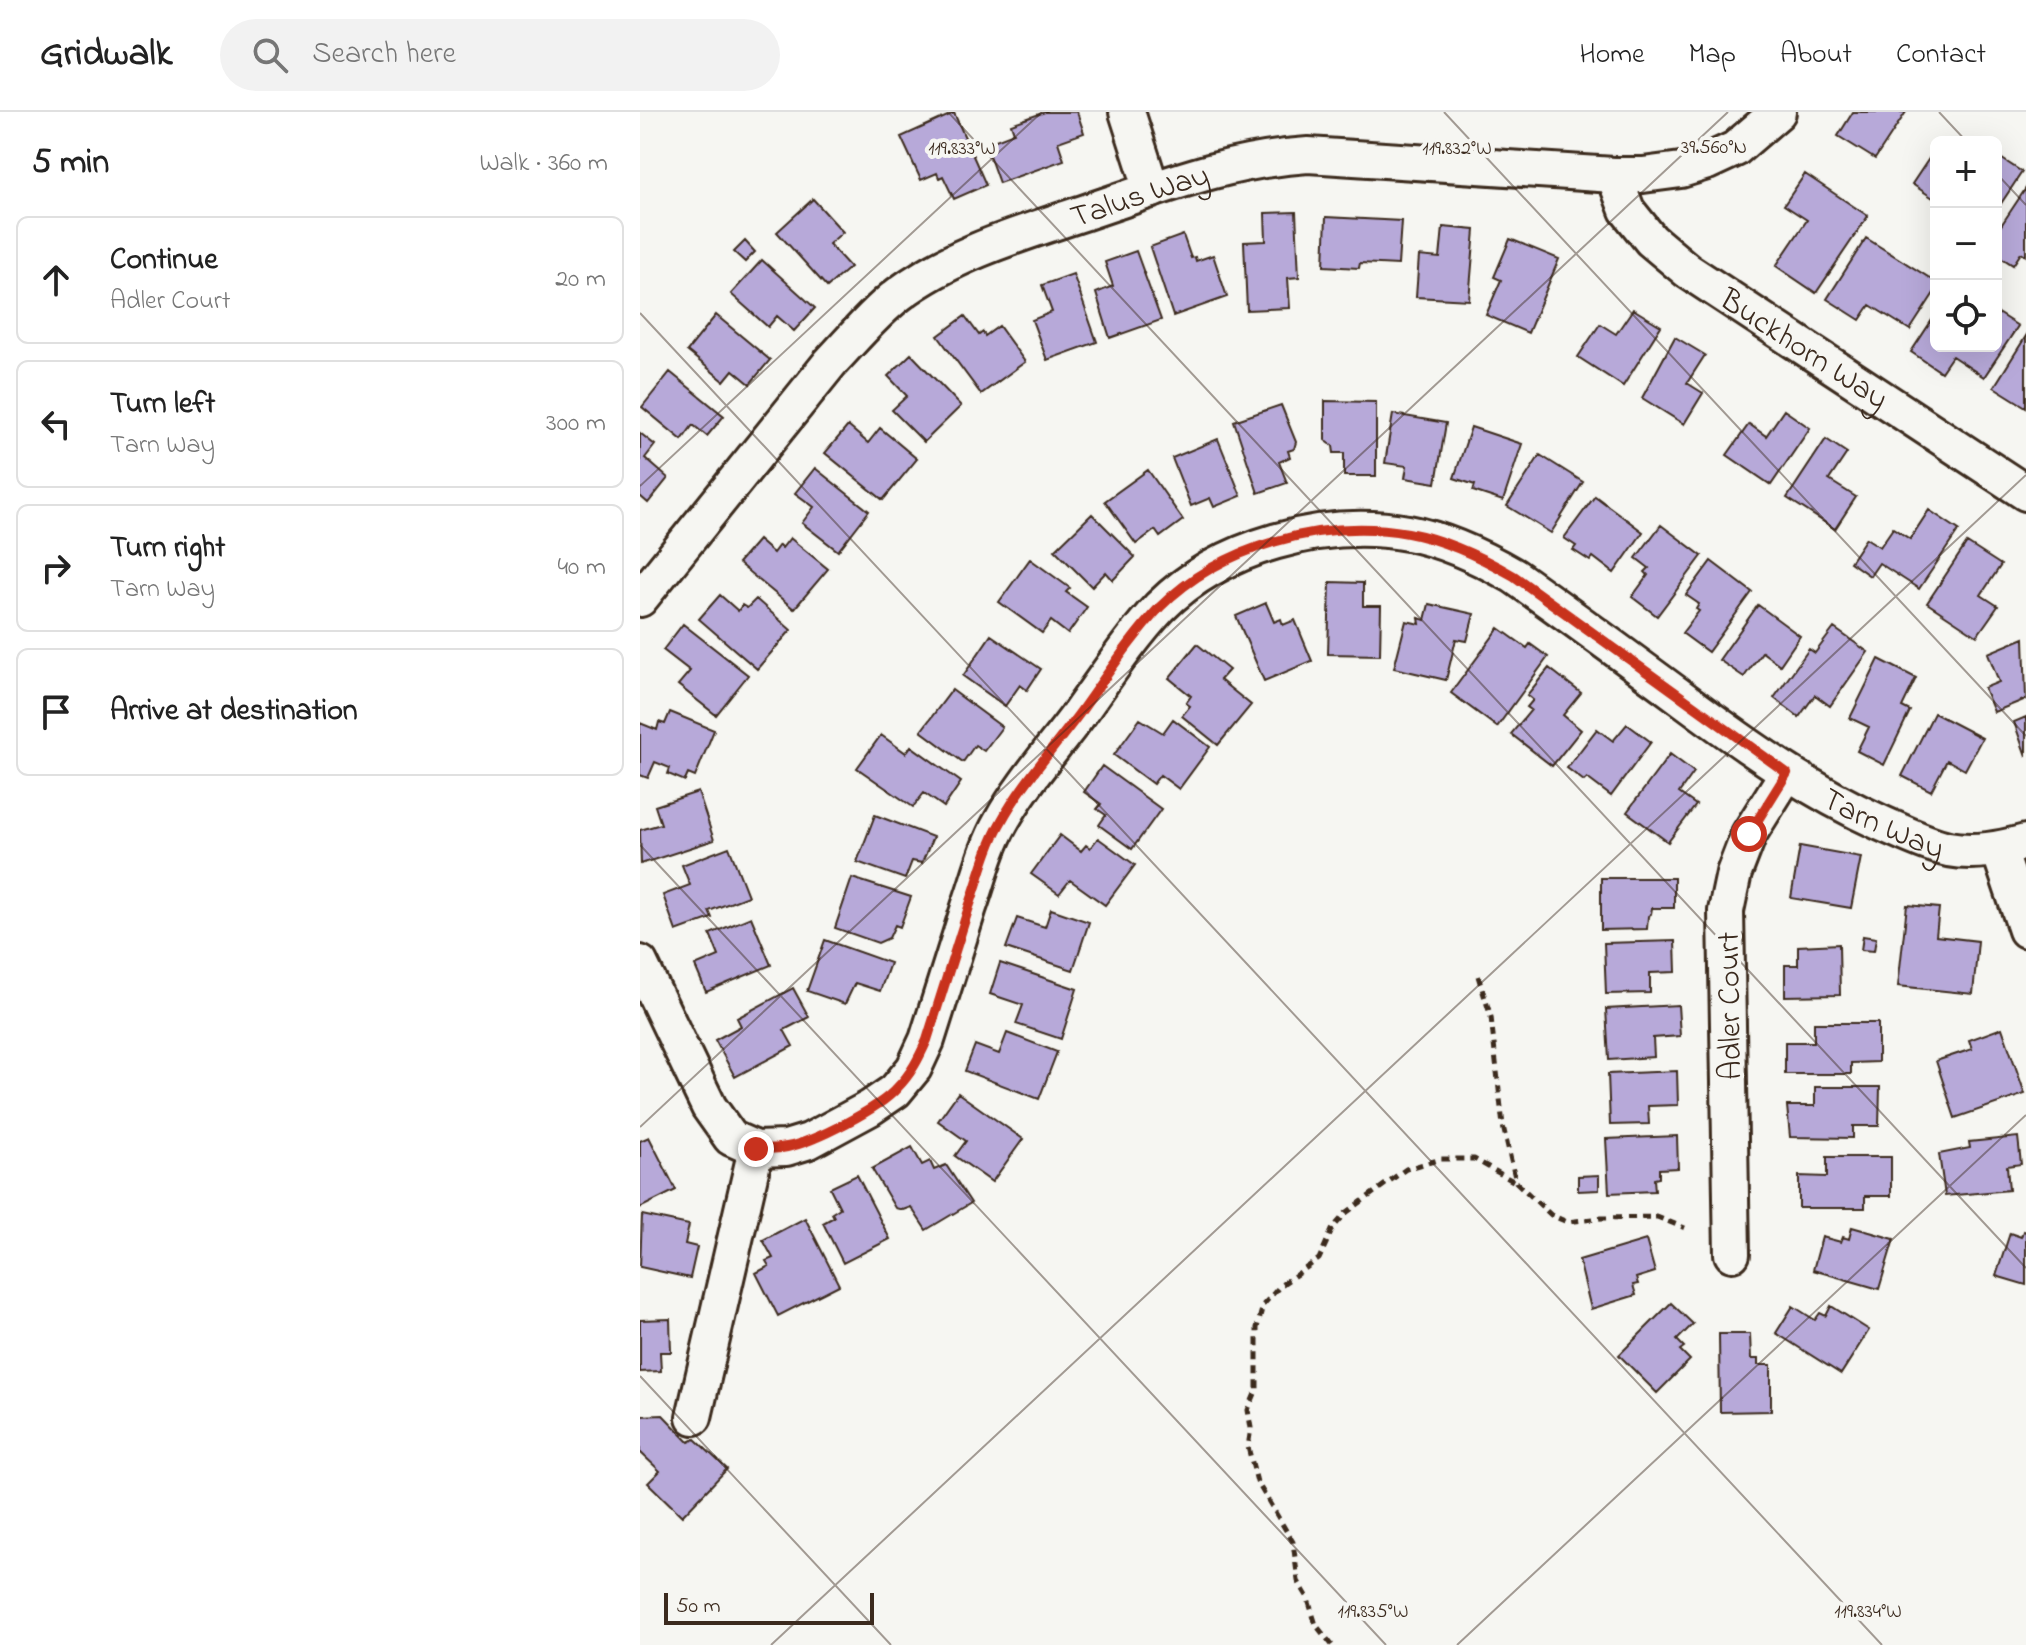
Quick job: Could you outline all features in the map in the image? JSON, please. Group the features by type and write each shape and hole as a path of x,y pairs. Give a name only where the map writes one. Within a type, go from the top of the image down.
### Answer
{"street":[{"path":"1127,112 1152,190"},
{"name":"Talus Way","path":"640,599 830,363 898,295 945,265 994,243 1224,167 1265,158 1308,155 1614,175 1681,170 1735,149 1778,112"},
{"name":"Buckhorn Way","path":"1614,175 1627,210 1651,240 1688,271 2026,493"},
{"name":"Tarn Way","path":"756,1149 786,1148 809,1141 895,1091 914,1068 927,1040 984,861 1001,821 1134,639 1161,607 1192,580 1262,546 1311,534 1357,529 1407,533 1445,543 1482,558 1514,576 1787,773 1849,809 1948,849 1975,852 2013,846"},
{"name":"Adler Court","path":"1732,1254 1726,911 1734,873 1749,834 1787,773"},
{"path":"2013,846 2026,930"},
{"path":"640,963 709,1107 731,1138 756,1149 694,1417"}],"path":[{"path":"1478,976 1491,1017 1503,1126 1516,1182 1551,1215 1567,1222 1657,1217 1685,1228"},
{"path":"1332,1645 1316,1625 1307,1596 1298,1581 1293,1542 1257,1482 1248,1447 1251,1428 1248,1410 1257,1389 1257,1328 1263,1305 1281,1285 1319,1259 1333,1228 1346,1213 1406,1169 1441,1159 1474,1159 1513,1181"}],"building":[{"path":"1045,112 1077,112 1084,133 1058,142 1064,160 999,183 985,144 1014,133 1011,124"},
{"path":"1853,112 1906,112 1875,159 1838,136"},
{"path":"954,113 986,185 954,199 943,176 939,178 937,173 921,180 901,137"},
{"path":"1930,157 1930,196 1912,184"},
{"path":"2002,159 2022,172 2002,202"},
{"path":"1805,174 1868,216 1816,293 1776,266 1807,220 1784,205"},
{"path":"2026,188 2026,256 2021,253 2013,265 2002,258 2002,224"},
{"path":"813,199 843,232 829,244 850,267 827,287 777,232"},
{"path":"1296,212 1299,277 1288,278 1290,308 1247,310 1244,242 1266,241 1265,213"},
{"path":"1326,217 1401,221 1398,265 1360,263 1359,268 1324,266"},
{"path":"1443,227 1475,230 1469,300 1416,297 1419,256 1440,258"},
{"path":"1183,235 1191,258 1195,257 1196,261 1213,255 1227,297 1173,316 1150,247"},
{"path":"1866,238 1930,278 1930,299 1910,330 1870,305 1860,320 1827,299"},
{"path":"1510,239 1559,259 1528,333 1486,315 1501,280 1494,277"},
{"path":"745,241 755,252 745,262 734,252"},
{"path":"1136,251 1161,320 1110,338 1096,293 1113,286 1105,262"},
{"path":"762,260 815,308 794,331 777,316 768,327 731,294"},
{"path":"1073,274 1097,342 1047,360 1032,320 1052,312 1042,285"},
{"path":"1633,309 1661,326 1623,386 1578,357 1600,324 1616,334"},
{"path":"716,315 770,360 750,384 733,370 724,381 687,351"},
{"path":"965,316 979,335 983,332 985,336 999,326 1025,362 981,394 938,336"},
{"path":"2002,316 2018,326 2002,350"},
{"path":"1930,323 1930,352 2001,352 1984,377 1952,356 1941,372 1911,352"},
{"path":"2026,336 2026,407 1994,387"},
{"path":"1675,337 1705,355 1687,383 1703,393 1684,424 1642,398"},
{"path":"911,354 961,406 924,442 892,410 907,396 888,376"},
{"path":"670,372 724,416 707,436 693,425 682,440 642,407"},
{"path":"1325,401 1376,402 1376,476 1344,476 1344,453 1334,453 1333,446 1325,440"},
{"path":"1281,405 1296,442 1294,449 1288,451 1290,457 1279,462 1287,483 1258,493 1234,421"},
{"path":"1784,410 1810,428 1771,485 1727,455 1749,424 1766,436"},
{"path":"1393,414 1446,423 1436,483 1405,478 1407,466 1385,463"},
{"path":"848,426 868,443 880,428 917,459 883,500 825,453"},
{"path":"1471,427 1522,444 1503,501 1473,491 1475,485 1454,478"},
{"path":"640,433 655,445 645,458 668,478 648,503 640,496"},
{"path":"1218,439 1241,496 1214,507 1210,498 1191,506 1172,458"},
{"path":"1826,439 1847,453 1829,480 1856,497 1835,529 1787,498"},
{"path":"1540,455 1583,482 1551,533 1507,506"},
{"path":"815,468 869,511 838,551 802,523 814,507 795,493"},
{"path":"1148,470 1183,520 1160,537 1155,530 1136,544 1105,501"},
{"path":"1595,496 1643,532 1614,573 1593,557 1590,561 1573,550 1576,546 1564,538"},
{"path":"1929,510 1959,530 1919,589 1879,563 1870,576 1850,562 1866,538 1880,547 1893,528 1910,539"},
{"path":"1092,514 1135,557 1113,580 1106,572 1092,587 1055,550"},
{"path":"1661,525 1702,556 1657,616 1632,597 1648,575 1645,572 1649,568 1636,558"},
{"path":"790,538 828,569 794,609 738,563 758,540 773,553"},
{"path":"1967,543 2001,565 1981,595 1998,606 1977,636 1927,603"},
{"path":"1030,559 1070,588 1066,592 1087,607 1068,634 1051,621 1042,633 999,602"},
{"path":"1711,561 1752,592 1708,652 1682,633 1699,611 1696,609 1699,604 1686,595"},
{"path":"1330,582 1363,583 1363,606 1381,606 1380,655 1328,654"},
{"path":"720,595 738,611 742,605 747,608 756,599 791,630 757,669 699,619"},
{"path":"1266,603 1274,622 1281,619 1283,625 1295,620 1312,661 1264,681 1236,616"},
{"path":"1429,604 1474,614 1467,641 1456,639 1446,680 1394,668 1406,621 1420,624 1419,618 1425,620"},
{"path":"1758,605 1800,636 1780,665 1762,652 1744,677 1719,660"},
{"path":"683,624 748,675 716,715 678,685 690,671 663,650"},
{"path":"1499,628 1527,648 1530,644 1548,657 1497,727 1451,693"},
{"path":"1834,628 1868,652 1830,706 1815,695 1799,717 1774,698 1809,649 1815,653"},
{"path":"991,635 1041,669 1027,690 1020,685 1005,706 963,676"},
{"path":"2024,638 2026,699 1994,712 1984,688 1999,682 1988,653"},
{"path":"1197,644 1229,670 1220,680 1251,705 1218,745 1182,716 1190,706 1186,703 1191,696 1169,678"},
{"path":"1879,659 1916,678 1902,707 1910,711 1884,765 1857,751 1869,727 1850,718"},
{"path":"1549,668 1581,693 1563,715 1581,730 1552,766 1511,734 1531,710 1527,707 1533,700 1527,695"},
{"path":"952,690 1002,727 984,751 975,745 963,762 921,731"},
{"path":"670,712 714,730 695,777 688,774 685,781 668,774 670,768 655,762 648,778 640,775 640,723 657,730 659,722 665,724"},
{"path":"1934,713 1982,738 1965,770 1947,760 1931,791 1902,776"},
{"path":"2026,717 2026,756 2014,722"},
{"path":"1140,719 1163,733 1173,719 1210,747 1179,789 1160,775 1153,784 1114,755"},
{"path":"1627,724 1651,742 1611,796 1567,768 1597,729 1613,741"},
{"path":"881,735 906,753 911,746 961,782 944,807 924,793 913,807 857,768"},
{"path":"1670,754 1694,772 1679,793 1696,805 1668,842 1627,812"},
{"path":"1102,766 1161,809 1132,849 1099,825 1106,815 1097,809 1101,804 1084,792"},
{"path":"698,792 714,840 641,864 640,830 661,824 655,806"},
{"path":"875,815 933,837 922,863 912,861 905,879 857,862"},
{"path":"1060,835 1081,851 1086,845 1090,848 1098,838 1135,865 1105,905 1070,880 1059,894 1031,874"},
{"path":"1800,846 1861,857 1851,908 1791,898"},
{"path":"729,847 748,896 709,911 712,918 676,931 663,895 690,885 682,865"},
{"path":"852,878 911,897 900,927 895,925 889,938 878,943 835,928"},
{"path":"1601,878 1674,878 1674,908 1652,908 1647,929 1601,930"},
{"path":"1907,905 1939,908 1936,936 1978,941 1973,994 1898,986"},
{"path":"1051,909 1089,922 1073,970 1006,948 1017,918 1045,927"},
{"path":"751,917 771,965 706,992 695,966 719,956 710,934"},
{"path":"1863,936 1876,938 1874,951 1861,950"},
{"path":"825,940 890,963 880,991 855,983 845,1004 807,991"},
{"path":"1675,941 1676,972 1650,973 1650,993 1606,994 1604,943"},
{"path":"1839,944 1840,995 1785,996 1785,965 1798,965 1798,946"},
{"path":"1000,963 1077,989 1061,1039 1016,1024 1023,1005 990,994"},
{"path":"793,988 809,1017 784,1030 793,1046 735,1077 715,1040 741,1026 737,1018"},
{"path":"1678,1005 1680,1036 1653,1038 1654,1057 1609,1060 1606,1009"},
{"path":"1814,1023 1878,1023 1878,1062 1851,1063 1851,1074 1785,1074 1785,1042 1814,1042"},
{"path":"2002,1028 2025,1094 1955,1118 1936,1061 1972,1049 1969,1040"},
{"path":"1007,1033 1057,1052 1039,1099 965,1071 975,1045 999,1054"},
{"path":"1677,1071 1678,1105 1648,1106 1649,1124 1610,1125 1608,1074"},
{"path":"1815,1087 1880,1087 1879,1126 1853,1126 1853,1138 1790,1137 1787,1106 1815,1106"},
{"path":"958,1093 1023,1139 992,1182 955,1156 966,1141 938,1121"},
{"path":"1677,1136 1678,1168 1659,1169 1659,1178 1654,1179 1655,1191 1609,1193 1606,1139"},
{"path":"649,1137 676,1190 640,1208 640,1141"},
{"path":"2018,1137 2021,1164 2007,1166 2009,1190 1945,1196 1939,1154 1970,1148 1969,1142"},
{"path":"912,1147 922,1165 930,1161 934,1170 946,1165 971,1203 926,1230 911,1207 903,1210 895,1208 872,1169"},
{"path":"1827,1157 1891,1157 1891,1196 1865,1196 1865,1208 1799,1208 1799,1176 1827,1177"},
{"path":"857,1175 890,1239 843,1263 823,1223 834,1217 832,1213 840,1208 830,1188"},
{"path":"1599,1175 1599,1190 1578,1191 1578,1176"},
{"path":"642,1215 689,1225 685,1244 697,1247 690,1278 640,1267"},
{"path":"805,1218 839,1285 778,1316 756,1273 769,1266 766,1261 773,1258 763,1240"},
{"path":"1852,1227 1894,1239 1879,1289 1813,1270 1822,1237 1841,1242 1843,1237 1849,1239"},
{"path":"2023,1231 2026,1232 2026,1285 1996,1276 2010,1233 2021,1237"},
{"path":"1646,1240 1655,1272 1636,1278 1638,1284 1633,1285 1636,1295 1591,1309 1579,1260"},
{"path":"1671,1303 1693,1324 1677,1340 1684,1347 1680,1350 1690,1360 1657,1393 1619,1355"},
{"path":"1793,1306 1815,1320 1820,1313 1826,1316 1831,1306 1869,1330 1841,1374 1776,1333"},
{"path":"670,1319 671,1352 660,1352 661,1371 640,1372 640,1320"},
{"path":"1719,1334 1750,1334 1751,1359 1758,1359 1758,1365 1771,1365 1771,1411 1720,1412"},
{"path":"663,1415 689,1442 695,1439 727,1469 682,1516 648,1483 660,1471 640,1452 640,1416"}],"route":[{"path":"756,1149 786,1148 809,1141 895,1091 914,1068 927,1040 984,861 1001,821 1134,639 1161,607 1192,580 1262,546 1311,534 1357,529 1407,533 1445,543 1482,558 1514,576 1787,773 1749,834"}]}
